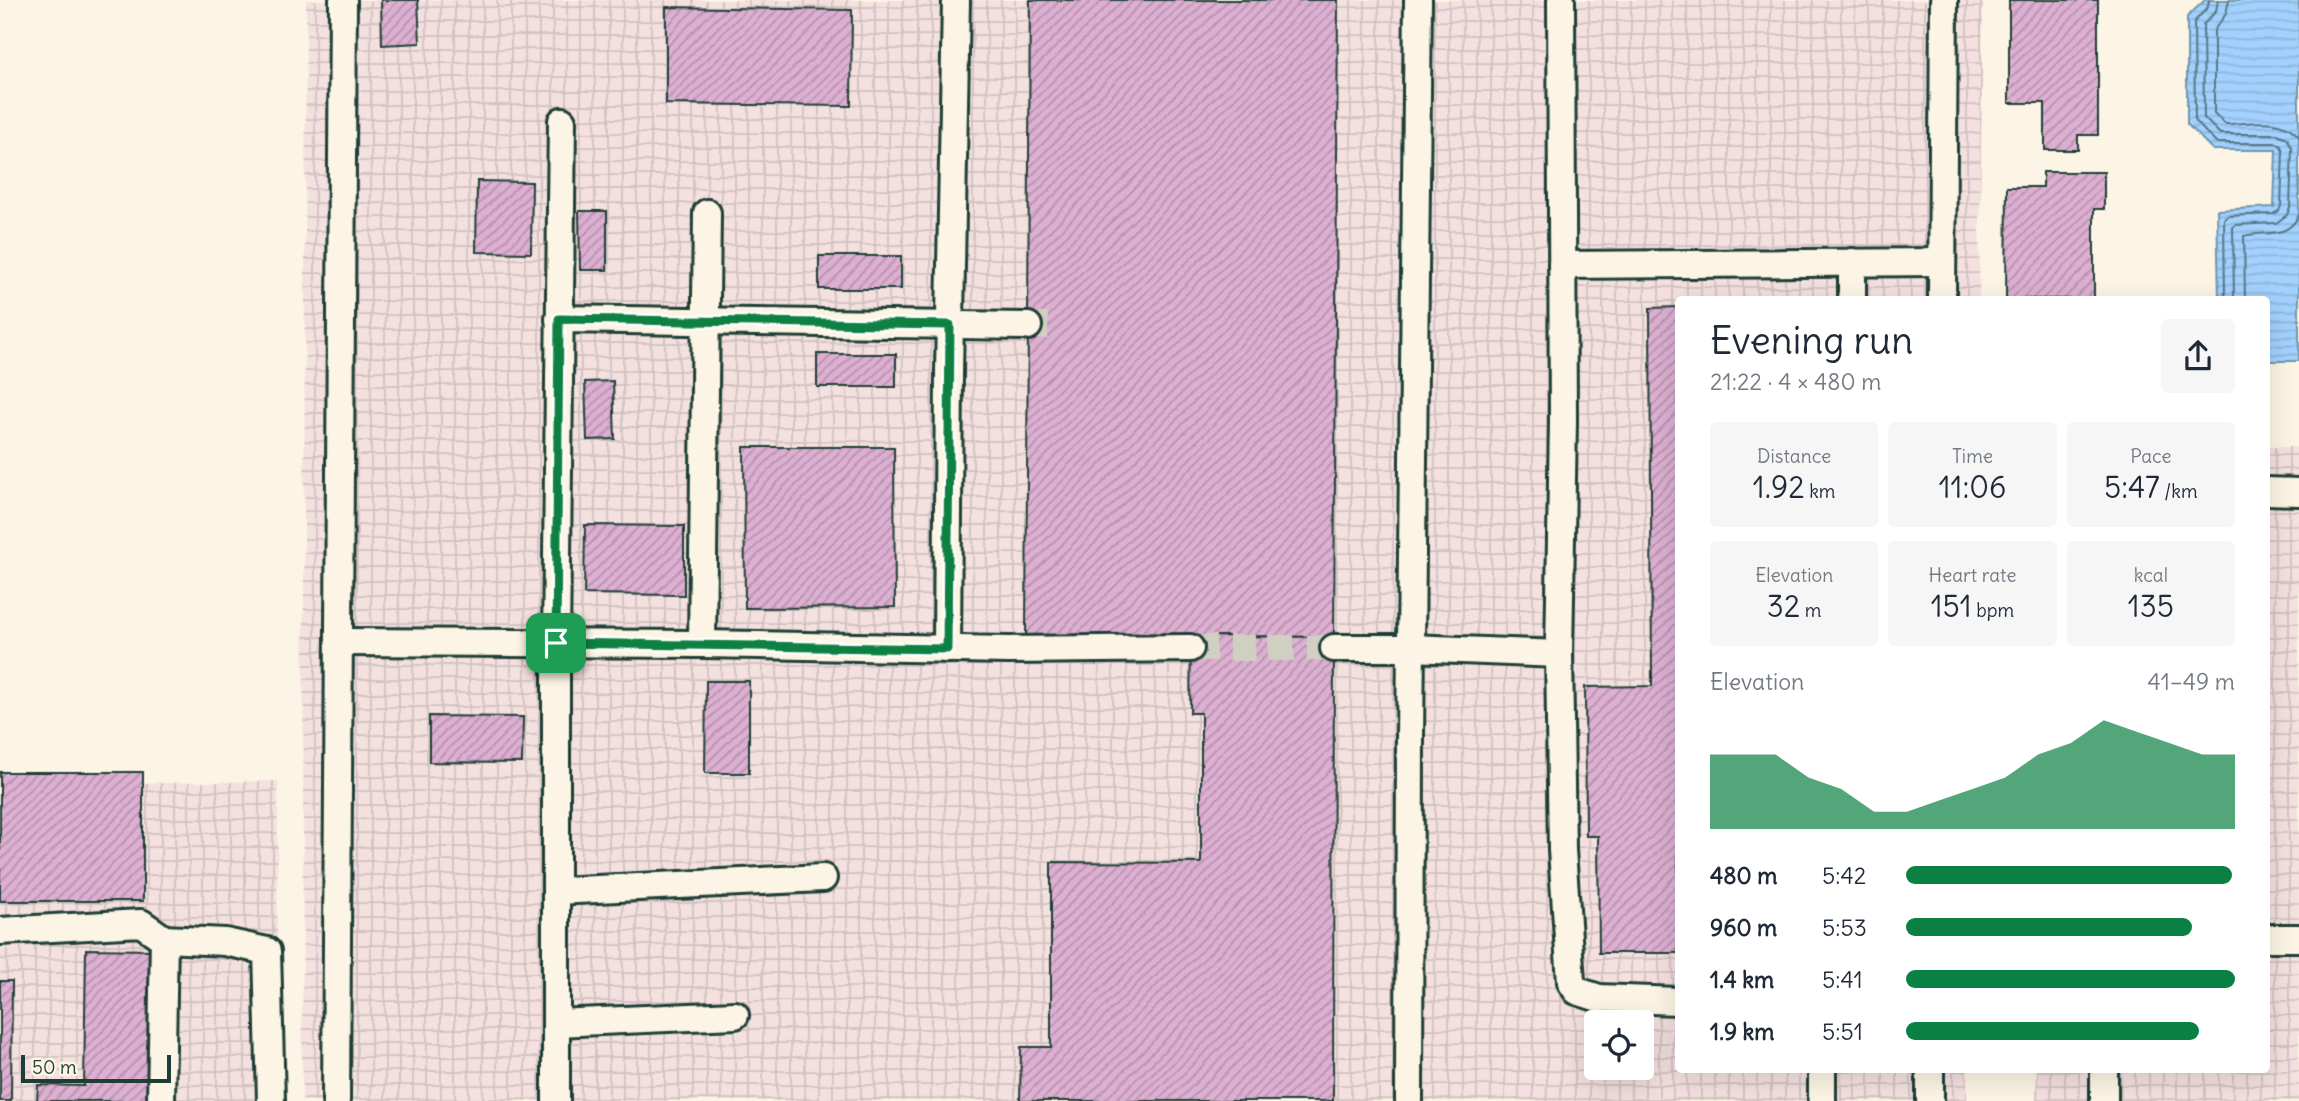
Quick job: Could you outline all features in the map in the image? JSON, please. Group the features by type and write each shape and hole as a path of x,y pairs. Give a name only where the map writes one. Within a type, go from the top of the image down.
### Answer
{"lane":[{"path":"336,1101 343,0"},
{"path":"947,649 956,0"},
{"path":"1409,1101 1418,0"},
{"path":"1561,0 1563,422 1559,654 1562,850 1572,982 1577,991 1599,998 1675,1002"},
{"path":"1942,296 1944,0"},
{"path":"556,1101 556,643 562,121"},
{"path":"702,644 707,213"},
{"path":"1852,262 1852,296"},
{"path":"1563,265 1942,262"},
{"path":"559,319 1028,326"},
{"path":"2270,491 2299,492"},
{"path":"340,642 702,644 947,649 1190,648"},
{"path":"1334,648 1559,654"},
{"path":"556,891 823,878"},
{"path":"0,931 142,923 163,939 225,942 267,951 271,1101"},
{"path":"2270,938 2299,938"},
{"path":"161,1101 163,939"},
{"path":"556,1023 735,1016"},
{"path":"1822,1073 1822,1101"},
{"path":"1930,1073 1930,1101"},
{"path":"2104,1073 2104,1101"}],"shaded area":[{"path":"306,0 1983,0 1979,296 1675,296 1675,1073 1967,1073 1967,1101 302,1101"},
{"path":"2270,447 2299,447 2299,1101 2036,1101 2037,1073 2270,1073"},
{"path":"278,781 276,1101 0,1101 0,785"}],"water":[{"path":"2205,0 2299,0 2299,361 2270,361 2270,296 2219,296 2217,210 2274,207 2276,150 2213,150 2187,124 2187,17"}],"building":[{"path":"381,0 418,0 420,43 382,45"},
{"path":"1030,0 1338,0 1334,637 1026,635"},
{"path":"2009,0 2098,0 2098,135 2078,135 2078,150 2045,150 2045,103 2009,103"},
{"path":"666,7 852,10 851,106 666,104"},
{"path":"2043,172 2104,172 2104,209 2094,209 2094,296 2006,296 2007,187 2043,187"},
{"path":"477,181 532,182 531,253 476,252"},
{"path":"579,211 607,211 607,270 580,270"},
{"path":"819,256 901,256 901,289 819,289"},
{"path":"1675,307 1675,953 1599,953 1598,836 1586,836 1585,687 1652,686 1650,308"},
{"path":"817,354 896,354 896,387 817,387"},
{"path":"613,381 615,439 587,440 585,382"},
{"path":"744,447 894,447 895,607 745,608"},
{"path":"585,525 684,526 684,595 584,594"},
{"path":"1191,636 1334,637 1333,1101 1020,1101 1021,1047 1051,1047 1051,862 1201,863 1201,713 1190,713"},
{"path":"706,681 749,681 749,773 705,773"},
{"path":"429,716 523,717 522,763 429,762"},
{"path":"0,772 143,772 143,901 0,901"},
{"path":"86,949 152,950 150,1101 37,1101 38,1085 84,1086"},
{"path":"0,981 12,981 11,1101 0,1101"}],"tunnel":[{"path":"1028,326 1048,326"},
{"path":"1190,648 1334,648"}],"route":[{"path":"559,319 950,325 947,649 556,643 559,319"}]}
